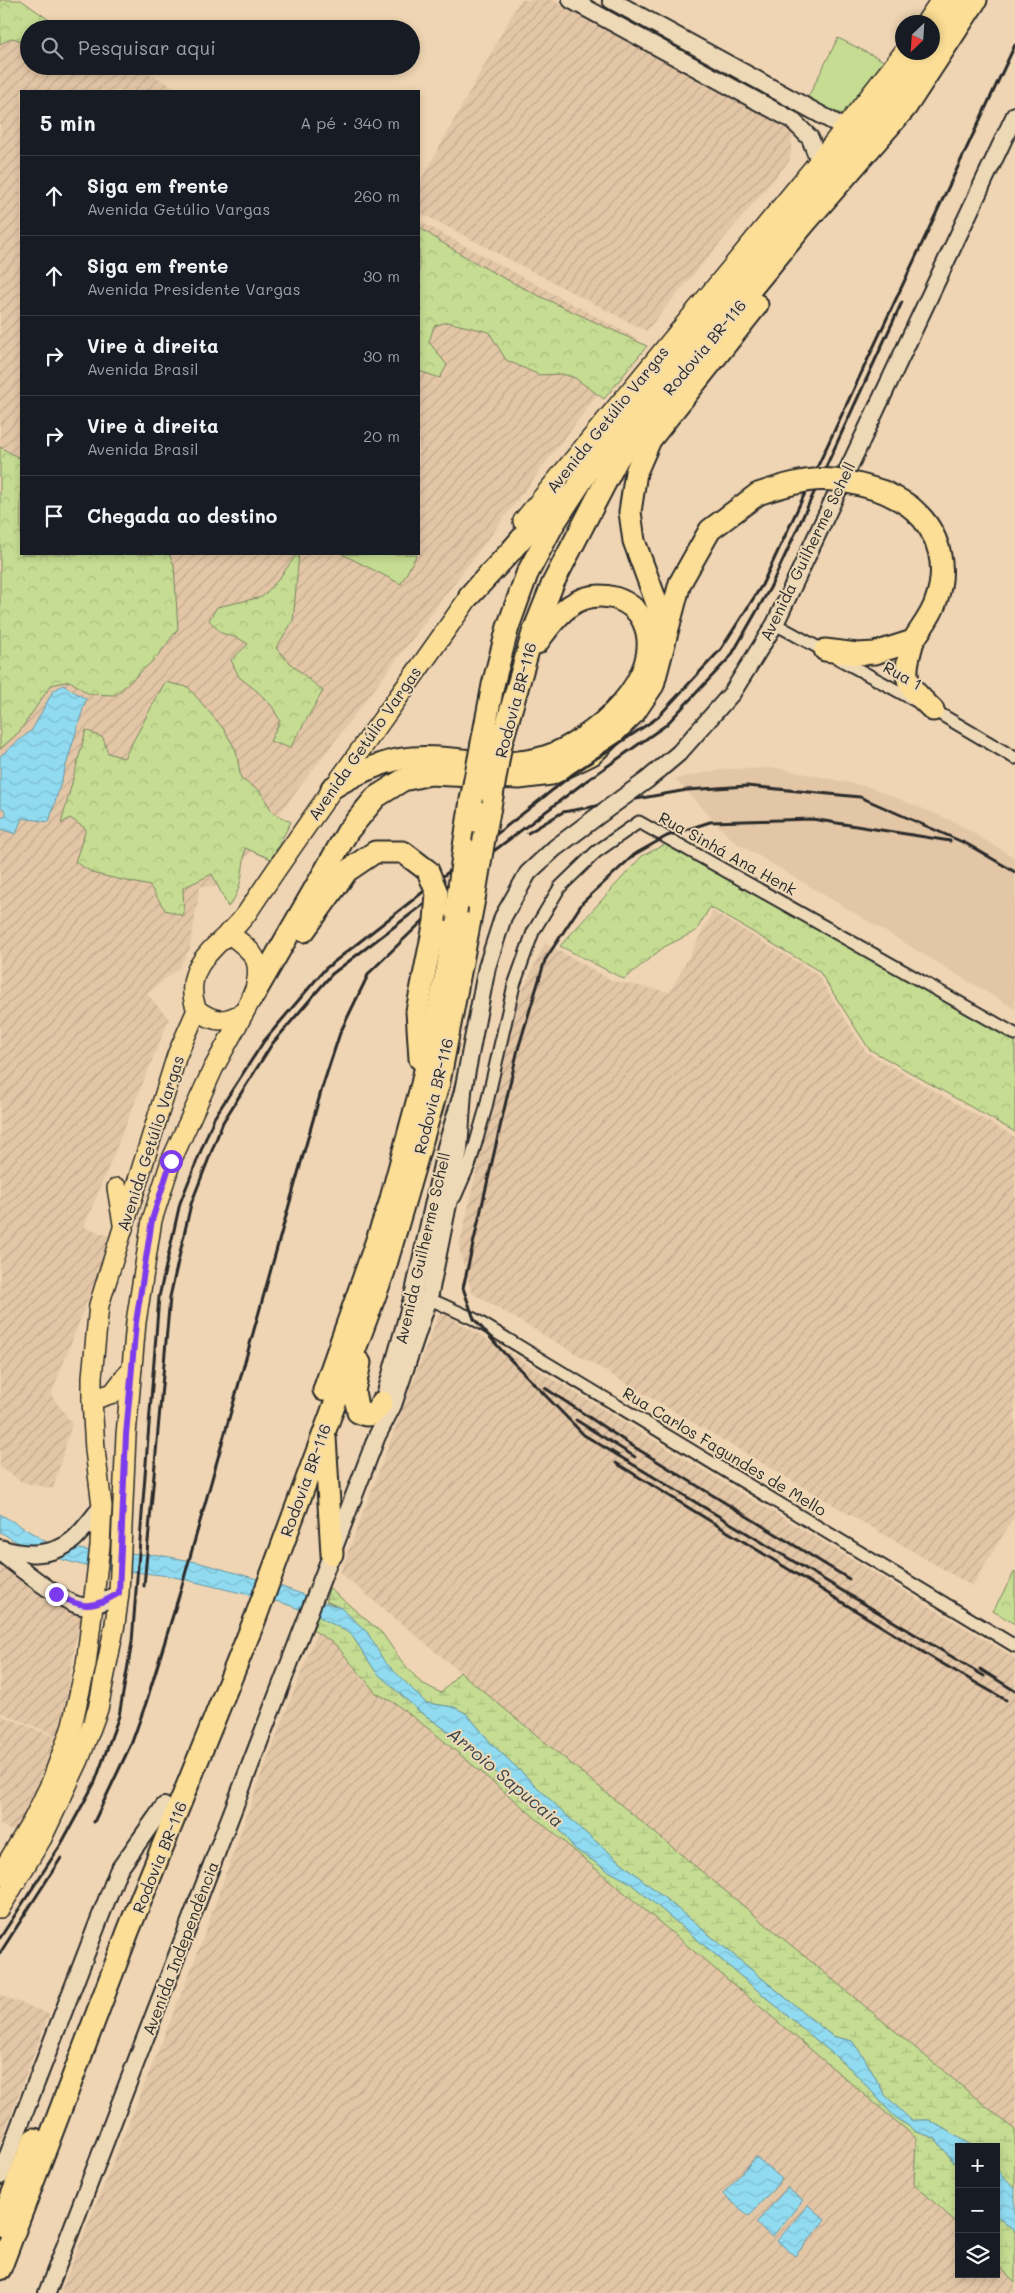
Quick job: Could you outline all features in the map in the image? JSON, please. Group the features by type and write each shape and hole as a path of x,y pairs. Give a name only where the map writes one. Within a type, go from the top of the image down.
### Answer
{"highway":[{"path":"940,25 956,0"},
{"name":"Rodovia BR-116","path":"0,2269 249,1618 389,1206 422,1084 447,970 471,800 492,744 516,692 533,633 553,582 617,460 660,400 805,223 906,107 976,0"},
{"name":"Rodovia BR-116","path":"269,1563 372,1304 392,1246 439,1082 492,796 493,685 508,627 528,574 553,525 605,445 704,321 765,250 817,184 862,133 916,60"},
{"path":"667,631 634,541 630,512 636,472 650,440 884,149 906,107"},
{"path":"765,250 776,213"},
{"path":"470,595 605,445"},
{"path":"248,1004 348,831 376,798 403,780 430,774 519,778 551,774 592,754 634,713 653,685 680,583 710,530 758,494 794,482 829,478 853,482 884,492 913,509 930,528 939,550 943,574 936,602 913,641 905,669 912,689 933,710"},
{"path":"332,788 364,770 402,759 438,758 519,763 546,757 576,742 612,716 639,681 649,651 643,621 628,602 604,595 580,598 557,617 535,645 516,692"},
{"path":"825,650 856,654 875,652 913,641"},
{"path":"248,1004 347,872 375,852 403,852 428,871 437,893 435,921 418,1011 422,1084"},
{"path":"372,1304 354,1391 355,1404 358,1412 365,1416 376,1412 382,1402"},
{"path":"324,1428 332,1554"},
{"name":"Rodovia BR-116","path":"0,2226 164,1806 220,1678 249,1618"}],"main road":[{"path":"572,0 792,120 810,138 819,161"},
{"path":"611,0 845,128"},
{"path":"931,15 941,0"},
{"name":"Avenida Getúlio Vargas","path":"0,1874 33,1820 51,1783 71,1729 86,1665 100,1546 102,1506 95,1450 92,1400 92,1377 99,1305 177,1055 197,1010 192,998 198,968 210,950 244,917 332,788 504,545 819,161 898,60"},
{"name":"Avenida Guilherme Schell","path":"312,1604 376,1436 393,1405 422,1295 437,1217 459,1150 463,1091 487,967 503,917 528,874 554,848 646,780 679,753 732,693 775,624 1015,115"},
{"path":"197,1010 206,1016 219,1020 230,1020 248,1004 256,985 257,967 255,959 250,950 228,934"},
{"name":"Avenida Getúlio Vargas","path":"0,1908 42,1838 89,1736 98,1709 115,1624 119,1591 126,1435 136,1322 152,1220 171,1161 213,1069 248,1004"},
{"path":"117,1188 124,1227"},
{"name":"Avenida Guilherme Schell","path":"376,1436 382,1402 422,1295"},
{"path":"92,1400 113,1393 132,1368"},
{"path":"8,1552 40,1554 63,1547 74,1538 102,1506"},
{"path":"0,1548 8,1552 71,1602 80,1606 94,1596 119,1591"},
{"name":"Avenida Independência","path":"47,2293 312,1604"},
{"path":"71,1729 89,1736"},
{"name":"Rodovia BR-116","path":"0,2176 118,1871 164,1806"}],"street":[{"name":"Rua 1","path":"775,624 933,710 1015,758"},
{"name":"Rua Sinhá Ana Henk","path":"437,1217 470,1163 485,1111 514,985 533,932 560,887 596,852 639,822 1015,1034"},
{"name":"Rua Carlos Fagundes de Mello","path":"422,1295 474,1319 1015,1646"}],"shaded area":[{"path":"0,0 13,0 50,20 20,20 20,75 152,75 179,90 20,90 20,555 420,555 420,222 639,340 224,887 200,886 190,948 179,968 147,994 169,1019 84,1227 112,1237 51,1395 72,1423 53,1489 22,1482 0,1467"},
{"path":"520,0 552,0 793,127 790,160 646,331 420,213 420,182"},
{"path":"777,768 869,787 953,821 1015,858 1015,1009 732,840 675,779 724,769"},
{"path":"713,912 817,974 866,1052 1015,1137 1015,1515 972,1586 472,1293 459,1248 513,1010 545,943 613,981 670,992"},
{"path":"440,1311 1015,1658 1015,2130 340,1573"},
{"path":"0,1561 81,1613 84,1617 76,1638 60,1737 0,1712"},
{"path":"317,1632 336,1645 365,1682 385,1699 396,1704 438,1736 916,2138 914,2184 955,2221 955,2278 1000,2278 1000,2267 1015,2282 1015,2293 60,2293 196,1957 262,1773"},
{"path":"0,1715 60,1739 42,1788 18,1834 0,1825"},
{"path":"0,1995 49,2014 0,2144"}],"green space":[{"path":"0,0 21,0 49,20 20,20 20,40 12,38 0,44"},
{"path":"838,38 886,62 848,115 823,109 807,99"},
{"path":"420,228 502,277 647,346 604,399 575,378 562,374 539,375 506,360 489,332 447,322 434,326 429,342 447,365 440,378 420,371"},
{"path":"0,447 20,458 20,555 169,555 174,565 178,629 156,658 115,695 89,694 70,681 51,685 19,732 0,749"},
{"path":"296,555 299,555 293,621 276,648 292,665 323,691 290,748 270,741 280,721 272,706 239,677 231,660 248,644 240,639 221,633 209,620 217,607 262,597 278,580"},
{"path":"344,555 416,555 401,584"},
{"path":"165,682 188,687 223,728 236,750 241,779 260,791 273,813 291,822 271,859 245,848 239,887 228,907 212,874 183,888 184,916 165,910 150,886 95,874 75,862 86,829 70,818 61,824 86,730 103,738 108,753 124,758"},
{"path":"668,843 1015,1039 1015,1132 869,1049 819,971 710,907 696,931 664,947 624,979 560,946 642,856"},
{"path":"1015,1571 1015,1624 993,1611"},
{"path":"329,1588 382,1633 400,1659 420,1682 441,1693 460,1672 1015,2130 1015,2188 1000,2173 1000,2143 967,2143 929,2120 911,2121 885,2095 865,2059 852,2041 832,2036 582,1830 491,1743 467,1714 454,1707 426,1703 383,1661 367,1632 341,1608 326,1601"},
{"path":"318,1616 351,1634 376,1672 419,1711 458,1738 559,1829 575,1849 629,1882 852,2070 894,2116 917,2132 935,2138 955,2164 955,2221 914,2184 916,2138 438,1736 396,1704 376,1693 336,1645 313,1630"},
{"path":"1000,2219 1015,2232 1015,2282 1000,2267"}],"water":[{"path":"63,685 86,699 49,822 22,818 16,834 0,829 0,819 6,815 6,811 0,806 0,756 32,730 53,691"},
{"name":"Arroio Sapucaia","path":"0,1514 47,1542 89,1551 159,1555 197,1562 271,1583 341,1608 367,1632 384,1661 426,1703 454,1707 467,1714 491,1743 582,1830 832,2036 852,2041 865,2059 885,2095 911,2120 929,2120 967,2143 955,2143 955,2164 935,2138 917,2132 894,2116 852,2070 629,1882 575,1849 559,1829 458,1738 419,1711 376,1672 351,1634 318,1616 283,1603 170,1576 90,1567 63,1560 19,1543 0,1532"},
{"path":"756,2157 782,2179 749,2216 723,2194"},
{"path":"1000,2173 1015,2188 1015,2232 1000,2219"},
{"path":"787,2188 803,2200 772,2237 756,2223"},
{"path":"808,2205 825,2220 795,2256 777,2241"}],"railway":[{"path":"0,1938 60,1846 95,1782 119,1716 132,1642 159,1297 180,1203 214,1118 264,1041 325,969 573,774 657,718 721,649 762,585 1015,45"},
{"path":"144,1586 170,1297 191,1204 223,1122 272,1044 332,974 582,784 666,725 731,656 770,588 902,302"},
{"path":"528,833 563,812 687,790 747,786 860,797 967,844 1015,872"},
{"path":"950,841 812,819 710,822 667,836 635,854 583,902 545,960 518,1049 463,1288 474,1319 504,1353 584,1435 984,1676"},
{"path":"94,1822 132,1742 146,1703 181,1589 322,1088 340,1033 369,973 468,877"},
{"path":"545,1388 631,1445 849,1579"},
{"path":"576,1420 635,1457"},
{"path":"616,1463 936,1660 1006,1700"},
{"path":"980,1669 1015,1691"},
{"path":"0,1953 61,1858"}],"route":[{"path":"56,1594 80,1606 106,1601 119,1593 126,1435 136,1322 152,1220 171,1161"}]}
